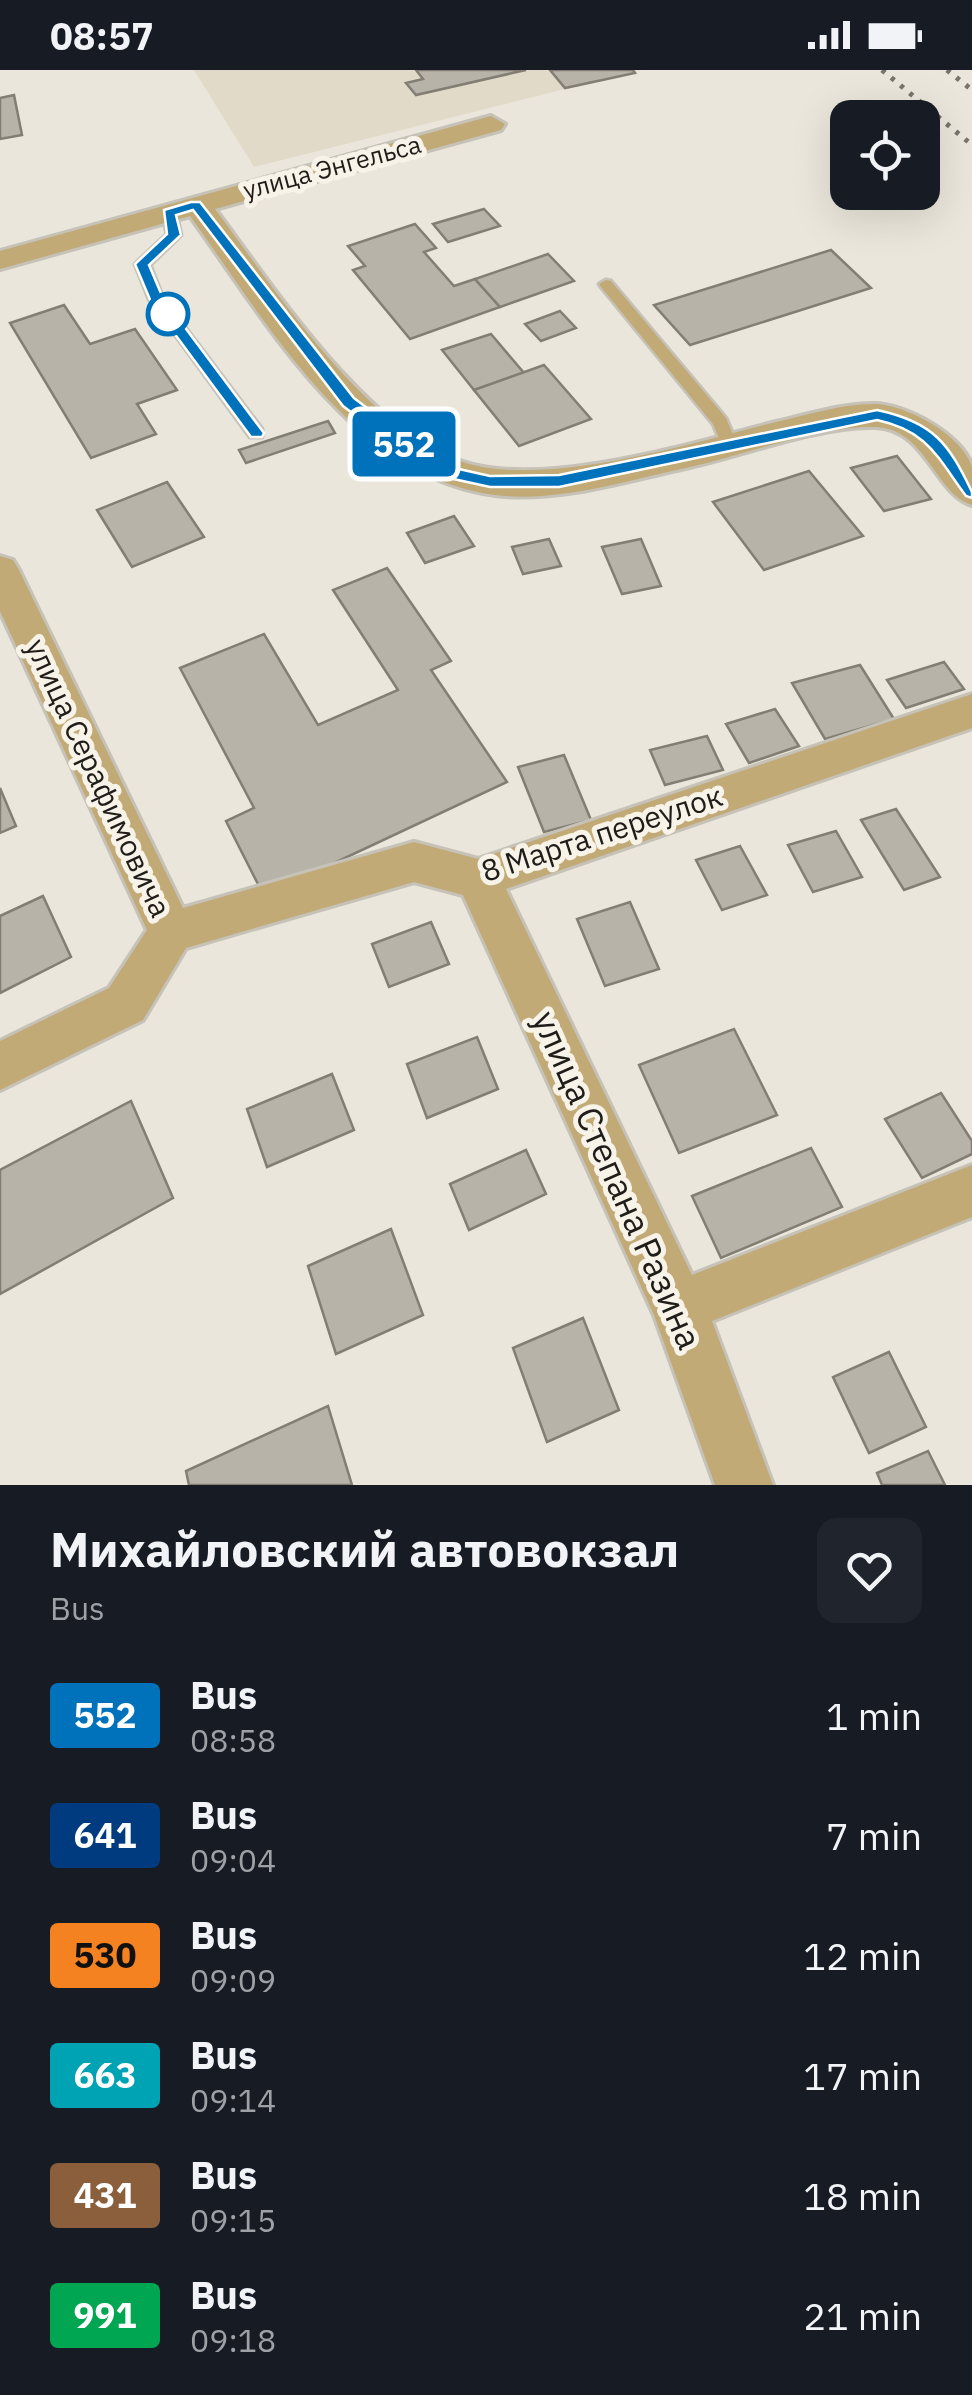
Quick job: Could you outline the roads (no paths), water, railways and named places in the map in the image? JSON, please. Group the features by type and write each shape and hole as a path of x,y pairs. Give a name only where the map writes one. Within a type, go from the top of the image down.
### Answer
{"street":[{"name":"улица Энгельса","path":"0,260 491,124"},
{"path":"182,209 349,402 420,456 455,474 490,482 559,481 877,415 902,420 928,433 972,492"},
{"name":"улица Серафимовича","path":"0,570 171,932"},
{"name":"8 Марта переулок","path":"171,932 414,862 478,879 972,711"},
{"name":"улица Степана Разина","path":"478,879 679,1307 744,1485"},
{"path":"0,1066 126,1004 171,932"},
{"path":"679,1307 972,1191"}],"lane":[{"path":"182,209 174,235 142,264 156,299 256,433"},
{"path":"606,284 720,422 730,446"}],"railway":[{"path":"882,70 972,145"},
{"path":"947,70 972,90"}]}
